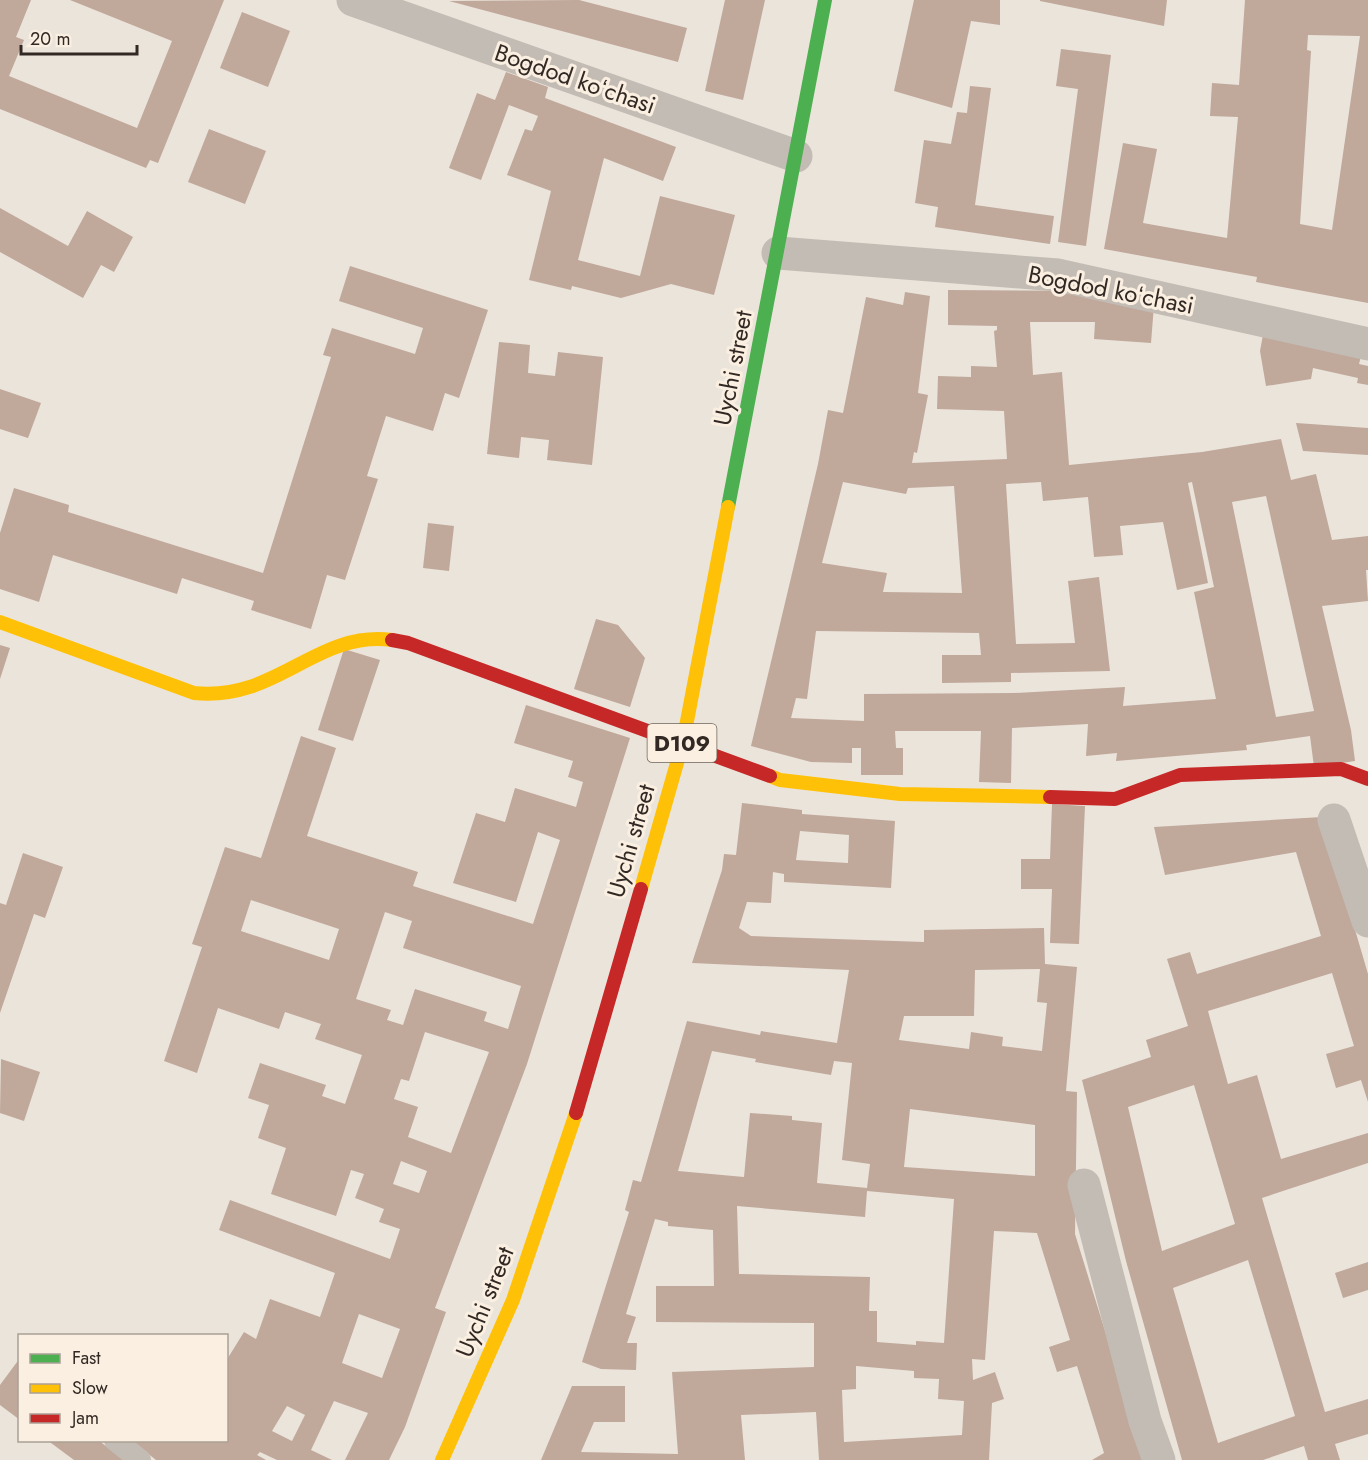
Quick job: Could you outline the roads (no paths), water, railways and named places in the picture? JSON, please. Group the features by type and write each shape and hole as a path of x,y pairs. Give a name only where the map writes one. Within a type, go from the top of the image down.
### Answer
{"main road":[{"name":"Uychi street","path":"442,1460 513,1300 579,1103 682,742 825,0"},
{"path":"0,622 194,693 209,696 228,696 250,689 346,641 384,638 408,643 780,780 900,794 1115,799 1180,775 1341,770 1368,778"}],"street":[{"name":"Bogdod koʻchasi","path":"354,0 403,9 796,156"},
{"name":"Bogdod koʻchasi","path":"778,253 1058,275 1368,344"},
{"path":"1334,820 1368,921"},
{"path":"1084,1185 1145,1421 1159,1460"}],"lane":[{"path":"118,1442 140,1460"}]}
